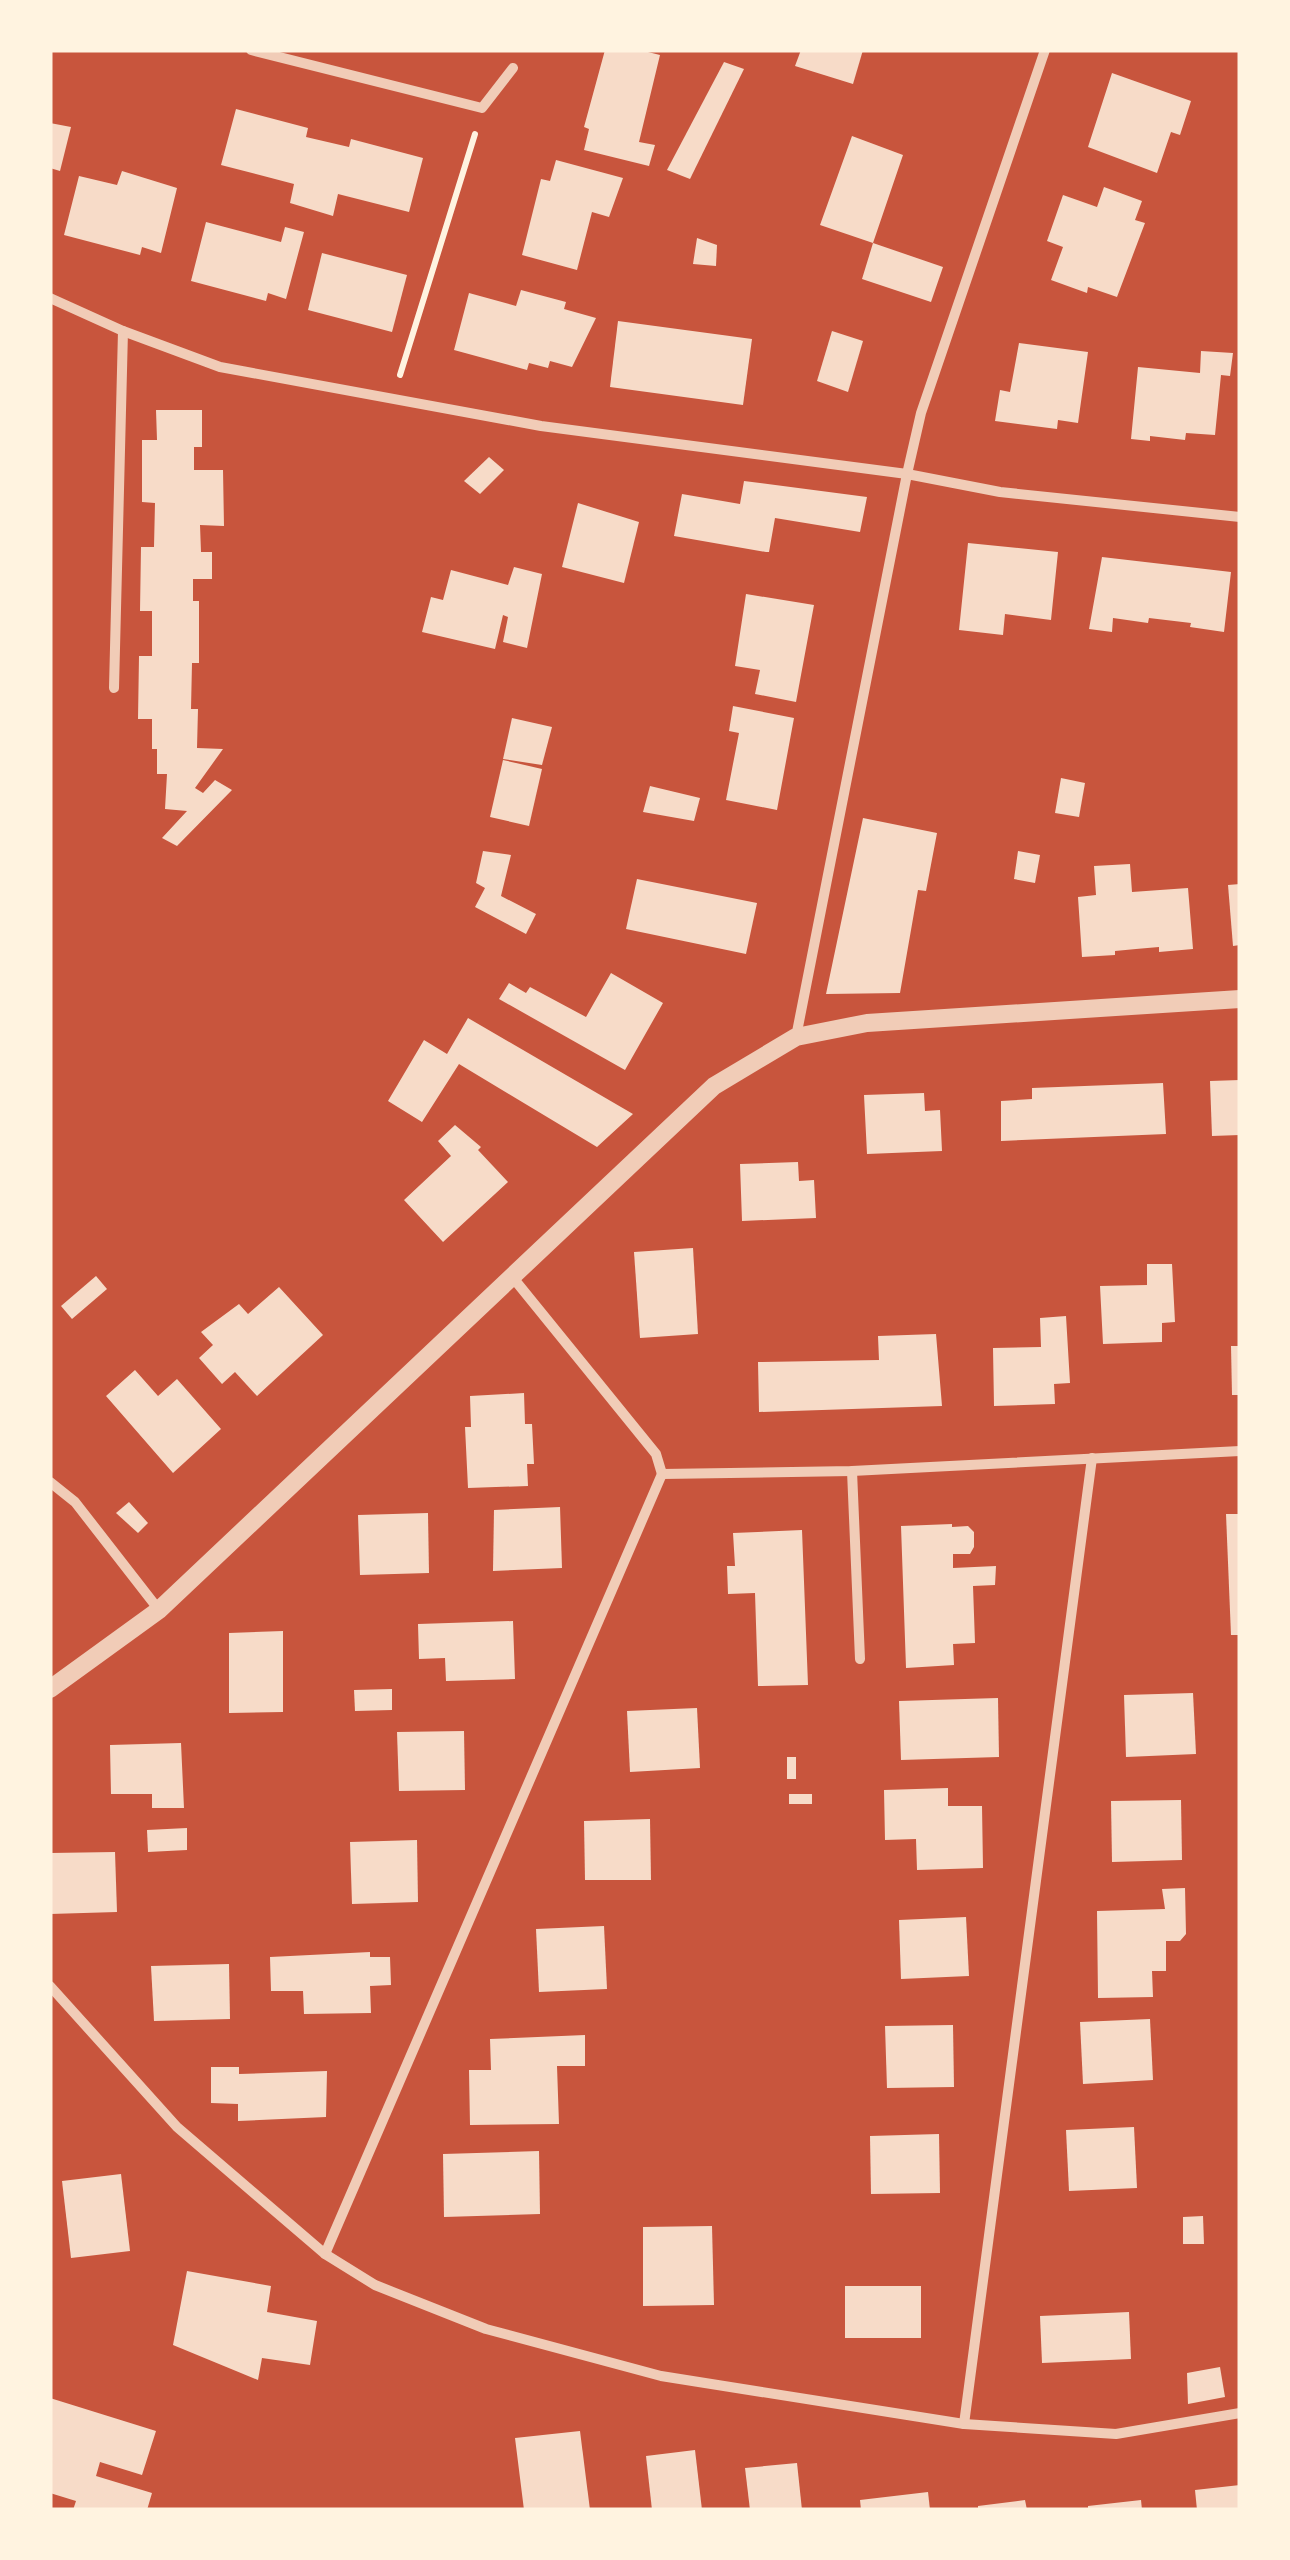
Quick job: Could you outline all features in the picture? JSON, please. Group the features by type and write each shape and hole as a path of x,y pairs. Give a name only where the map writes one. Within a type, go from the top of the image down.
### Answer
{"street":[{"path":"251,50 482,108 512,68"},
{"path":"796,1037 922,413 1045,50"},
{"path":"50,298 220,368 541,426 907,474 1000,492 1240,518"},
{"path":"114,688 123,331"},
{"path":"50,1689 159,1610 514,1279 714,1086 796,1037 886,1020 1240,999"},
{"path":"324,2254 662,1474 656,1454 514,1279"},
{"path":"662,1474 852,1471 1240,1451"},
{"path":"964,2424 1092,1458"},
{"path":"852,1471 860,1659"},
{"path":"50,1482 74,1502 159,1610"},
{"path":"50,1986 177,2126 324,2254 376,2285 486,2329 661,2376 964,2424 1116,2434 1240,2413"}],"path":[{"path":"393,397 482,108"}],"building":[{"path":"605,50 640,50 660,55 639,142 655,145 649,166 584,150 589,129 584,127"},
{"path":"801,50 863,50 853,84 795,66"},
{"path":"724,62 744,69 690,179 667,170"},
{"path":"1112,73 1191,101 1180,135 1171,132 1157,173 1088,147"},
{"path":"236,109 308,128 306,137 349,147 351,139 423,158 409,212 338,194 333,216 290,203 294,184 221,165"},
{"path":"50,123 71,127 60,171 50,168"},
{"path":"852,136 903,155 873,243 820,225"},
{"path":"556,160 623,178 609,217 592,212 577,270 522,255 541,179 550,181"},
{"path":"122,171 177,188 161,253 142,247 140,255 64,235 79,176 117,185"},
{"path":"1104,187 1142,201 1135,220 1145,223 1117,297 1088,287 1087,293 1051,280 1063,247 1047,241 1063,195 1097,207"},
{"path":"206,222 281,242 285,227 304,232 286,299 268,293 266,301 191,281"},
{"path":"697,238 717,245 716,266 693,264"},
{"path":"873,243 943,267 931,302 862,279"},
{"path":"322,253 407,275 392,332 308,310"},
{"path":"521,290 566,302 564,309 596,318 572,367 550,361 548,368 529,363 527,370 454,350 469,293 516,306"},
{"path":"618,321 752,339 743,405 610,387"},
{"path":"832,331 863,341 848,392 817,381"},
{"path":"1019,343 1088,352 1078,423 1058,420 1057,429 995,421 1000,390 1010,392"},
{"path":"1201,351 1233,353 1230,376 1221,375 1215,435 1186,433 1185,440 1150,436 1150,441 1131,439 1138,367 1200,373"},
{"path":"156,410 202,410 202,447 194,447 194,470 223,470 224,526 200,525 201,552 212,552 212,579 193,579 193,601 199,601 199,663 192,663 191,709 198,709 197,748 223,749 195,788 203,793 215,780 232,790 177,846 162,838 187,811 165,809 167,774 157,774 152,719 138,719 139,656 152,656 152,611 140,611 141,547 154,547 155,503 142,502 142,440 157,440"},
{"path":"489,457 504,470 480,494 464,481"},
{"path":"744,481 867,497 860,532 775,518 769,552 674,536 682,494 740,504"},
{"path":"578,503 639,522 624,583 562,567"},
{"path":"968,543 1058,552 1051,620 1005,614 1003,635 959,630"},
{"path":"1102,557 1231,572 1224,632 1149,618 1148,623 1113,618 1112,632 1089,629"},
{"path":"514,567 542,574 527,648 503,642 508,617 503,615 495,649 422,632 431,597 443,600 451,570 508,585"},
{"path":"746,594 814,605 796,702 755,694 760,670 735,666"},
{"path":"733,706 794,718 777,810 726,800 739,733 729,731"},
{"path":"512,718 552,727 542,765 503,759"},
{"path":"503,760 542,769 529,826 490,817"},
{"path":"1061,778 1085,783 1079,817 1055,813"},
{"path":"650,786 700,798 694,821 643,812"},
{"path":"863,818 937,833 926,891 918,890 900,993 826,994"},
{"path":"483,851 511,855 501,896 536,914 526,934 475,907 485,888 476,883"},
{"path":"1018,851 1040,855 1035,883 1014,879"},
{"path":"1130,864 1132,892 1188,888 1193,949 1159,952 1159,947 1082,957 1078,897 1096,895 1094,866"},
{"path":"637,879 757,903 746,954 626,929"},
{"path":"1240,884 1240,945 1233,946 1228,885"},
{"path":"611,973 663,1003 625,1070 499,999 509,983 526,993 530,987 586,1017"},
{"path":"468,1018 633,1114 597,1147 459,1064 422,1122 388,1101 424,1040 447,1054"},
{"path":"1240,1080 1240,1135 1212,1136 1210,1081"},
{"path":"1163,1083 1166,1134 1001,1141 1001,1101 1032,1099 1032,1088"},
{"path":"924,1093 925,1111 940,1110 942,1151 867,1154 864,1095"},
{"path":"455,1125 481,1147 478,1150 508,1182 443,1242 404,1200 451,1156 438,1141"},
{"path":"798,1162 799,1181 814,1180 816,1218 742,1221 740,1164"},
{"path":"693,1248 698,1334 640,1338 634,1252"},
{"path":"1147,1264 1172,1264 1175,1322 1162,1323 1162,1342 1103,1344 1100,1286 1147,1285"},
{"path":"96,1276 107,1289 72,1319 61,1306"},
{"path":"279,1287 323,1335 257,1396 235,1372 222,1384 199,1358 213,1345 201,1332 239,1304 248,1314"},
{"path":"1066,1316 1070,1383 1054,1384 1055,1404 994,1406 993,1348 1041,1347 1040,1318"},
{"path":"936,1334 942,1406 759,1412 758,1362 879,1360 878,1336"},
{"path":"1231,1346 1240,1346 1240,1395 1232,1395"},
{"path":"135,1370 158,1396 177,1379 221,1429 173,1473 106,1396"},
{"path":"524,1393 525,1424 532,1424 534,1464 527,1464 528,1486 468,1488 465,1427 471,1427 470,1396"},
{"path":"129,1502 148,1523 138,1533 116,1513"},
{"path":"560,1507 562,1568 493,1571 494,1510"},
{"path":"428,1513 429,1573 360,1575 358,1515"},
{"path":"1226,1514 1240,1514 1240,1635 1231,1635"},
{"path":"901,1526 968,1526 974,1532 970,1554 953,1554 953,1568 996,1566 995,1585 973,1586 975,1643 953,1644 954,1665 906,1668"},
{"path":"802,1530 808,1685 758,1686 755,1593 728,1594 727,1566 735,1566 733,1533"},
{"path":"513,1621 515,1679 446,1681 445,1658 419,1659 418,1624"},
{"path":"283,1631 283,1712 229,1713 229,1633"},
{"path":"392,1689 392,1710 355,1711 354,1690"},
{"path":"1193,1693 1196,1754 1126,1757 1124,1695"},
{"path":"998,1698 999,1757 901,1760 899,1701"},
{"path":"697,1708 700,1768 630,1772 627,1711"},
{"path":"464,1731 465,1790 399,1791 397,1732"},
{"path":"181,1743 184,1808 152,1808 152,1794 111,1794 110,1745"},
{"path":"787,1757 796,1757 796,1779 787,1779"},
{"path":"948,1788 948,1806 982,1806 983,1868 917,1870 916,1839 885,1840 884,1790"},
{"path":"789,1794 812,1794 812,1804 789,1804"},
{"path":"1181,1800 1182,1860 1112,1862 1111,1801"},
{"path":"650,1819 651,1880 585,1880 584,1821"},
{"path":"187,1828 187,1850 148,1852 147,1830"},
{"path":"417,1840 418,1902 352,1904 350,1842"},
{"path":"115,1852 117,1912 50,1914 50,1853"},
{"path":"1185,1888 1186,1934 1180,1941 1166,1941 1166,1971 1152,1971 1153,1997 1098,1998 1097,1911 1165,1909 1162,1889"},
{"path":"966,1917 969,1976 901,1979 899,1920"},
{"path":"604,1926 607,1989 539,1992 536,1929"},
{"path":"370,1952 370,1957 390,1957 391,1985 370,1986 371,2013 304,2014 303,1991 271,1991 270,1957"},
{"path":"229,1964 230,2019 154,2021 151,1966"},
{"path":"1150,2019 1153,2080 1083,2084 1080,2022"},
{"path":"953,2025 954,2087 887,2088 885,2026"},
{"path":"585,2035 585,2066 557,2066 559,2124 470,2125 469,2070 491,2070 490,2039"},
{"path":"211,2067 239,2067 239,2074 327,2071 326,2117 238,2121 238,2104 211,2103"},
{"path":"1134,2127 1137,2188 1069,2191 1066,2130"},
{"path":"939,2134 940,2193 871,2194 870,2136"},
{"path":"539,2151 540,2214 444,2217 443,2154"},
{"path":"121,2174 130,2251 71,2258 62,2181"},
{"path":"1203,2216 1204,2244 1183,2244 1183,2217"},
{"path":"712,2226 714,2305 643,2306 643,2227"},
{"path":"187,2271 271,2286 267,2312 317,2321 310,2365 262,2358 258,2380 173,2345"},
{"path":"845,2286 921,2286 921,2338 845,2338"},
{"path":"1129,2312 1131,2359 1042,2363 1040,2316"},
{"path":"1220,2367 1225,2397 1188,2404 1187,2373"},
{"path":"50,2398 156,2431 142,2475 100,2462 96,2476 152,2493 147,2510 73,2510 76,2501 50,2493"},
{"path":"580,2431 590,2510 524,2510 515,2438"},
{"path":"695,2450 702,2510 652,2510 646,2456"},
{"path":"797,2463 802,2510 750,2510 745,2468"},
{"path":"1240,2485 1240,2510 1197,2510 1195,2490"},
{"path":"928,2492 930,2510 861,2510 860,2500"},
{"path":"1025,2500 1027,2510 978,2510 978,2506"},
{"path":"1141,2500 1142,2510 1088,2510 1088,2506"}]}
